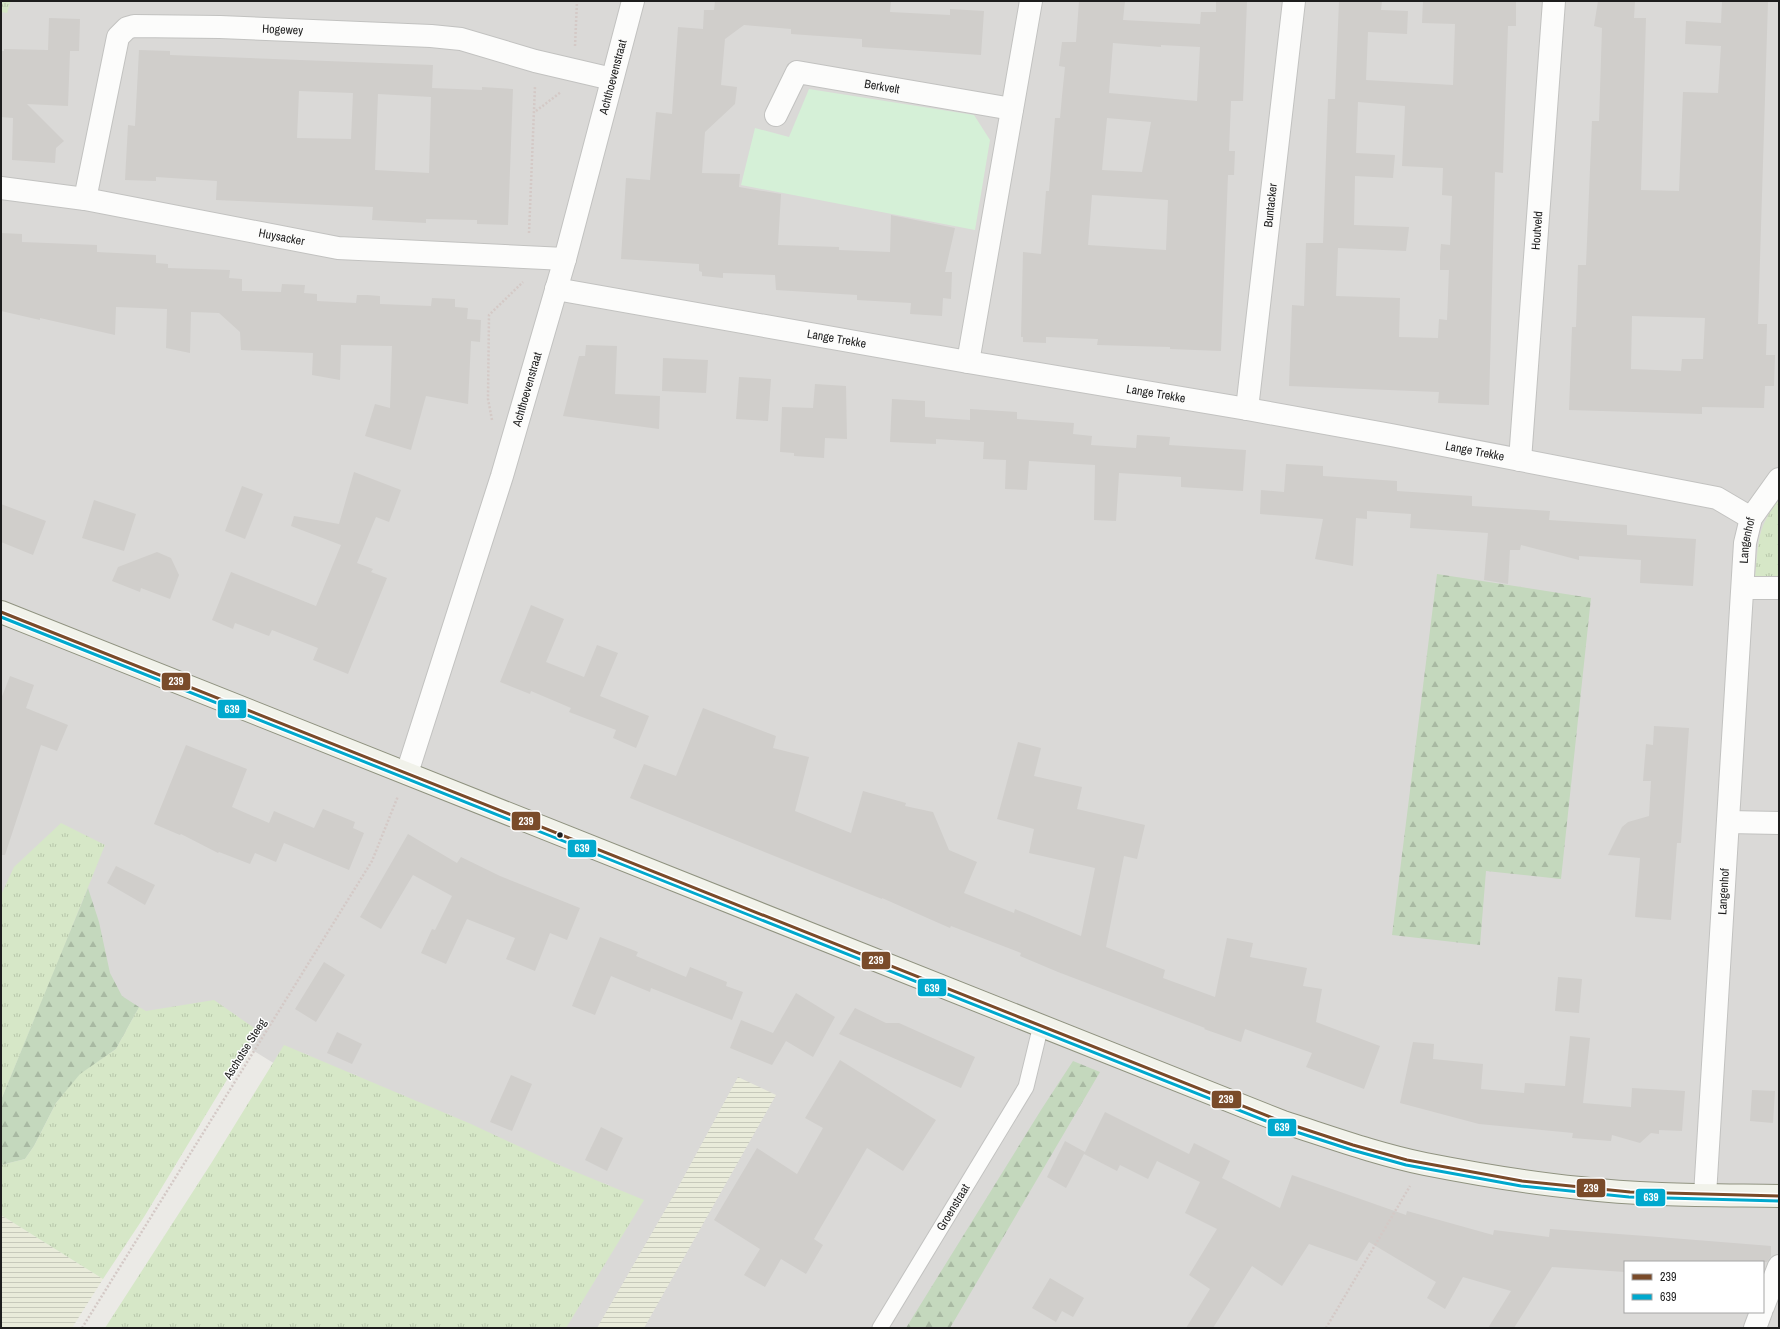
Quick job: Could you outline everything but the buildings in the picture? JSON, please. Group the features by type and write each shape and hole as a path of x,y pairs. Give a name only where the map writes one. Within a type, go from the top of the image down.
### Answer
{"street":[{"name":"Achthoevenstraat","path":"407,773 502,476 565,259 633,1"},
{"path":"968,362 1031,1"},
{"name":"Buntacker","path":"1247,409 1294,1"},
{"name":"Houtveld","path":"1520,460 1554,1"},
{"name":"Hogewey","path":"85,199 118,37 122,31 134,26 220,27 461,39 535,61 612,79"},
{"name":"Berkvelt","path":"776,115 797,72 1012,109"},
{"name":"Huysacker","path":"1,188 85,199 338,248 565,259"},
{"name":"Lange Trekke","path":"556,289 968,362 1247,409 1520,460 1717,498 1751,518"},
{"name":"Langenhof","path":"1705,1195 1745,543 1751,518 1779,479"},
{"path":"1743,588 1779,588"},
{"path":"1,612 1283,1122 1354,1146 1423,1164 1490,1176 1581,1189 1654,1194 1779,1196"},
{"path":"1728,822 1779,823"},
{"path":"1764,1304 1779,1266"},
{"path":"1755,1328 1761,1313"}],"lane":[{"name":"Groenstraat","path":"880,1328 1026,1087 1041,1025"}],"path":[{"name":"Aschotse Steeg","path":"82,1328 372,861 407,773"},
{"path":"1326,1328 1423,1164"}],"shaded area":[{"path":"1,1 1779,1 1779,1328 555,1328 598,1263 215,1027 1,1004"}],"green space":[{"path":"1,1 11,1 7,13 1,12"},
{"path":"809,89 974,115 990,140 975,230 741,185 755,128 789,137"},
{"path":"1779,499 1779,578 1755,577 1758,545 1762,528"},
{"path":"1437,574 1591,598 1561,879 1486,871 1480,945 1392,935"},
{"path":"61,823 105,845 1,1100 1,895 14,867"},
{"path":"88,888 99,922 110,973 122,996 139,1007 116,1049 80,1074 56,1103 34,1146 25,1159 1,1165 1,1100"},
{"path":"214,1000 257,1030 144,1217 103,1279 1,1215 1,1165 25,1159 34,1146 56,1103 79,1074 116,1049 139,1007 146,1011"},
{"path":"284,1045 471,1124 559,1165 644,1200 566,1328 105,1328 212,1162"},
{"path":"1073,1061 1100,1072 950,1328 906,1328 1041,1110"},
{"path":"738,1077 776,1095 644,1328 597,1328 675,1193"},
{"path":"1,1215 103,1279 72,1328 1,1328"}],"transit line":[{"name":"239","path":"1,612 1283,1122 1353,1145 1407,1160 1522,1181 1630,1192 1779,1196"},
{"name":"639","path":"1,617 1281,1127 1352,1150 1406,1165 1521,1186 1629,1197 1779,1201"}]}
